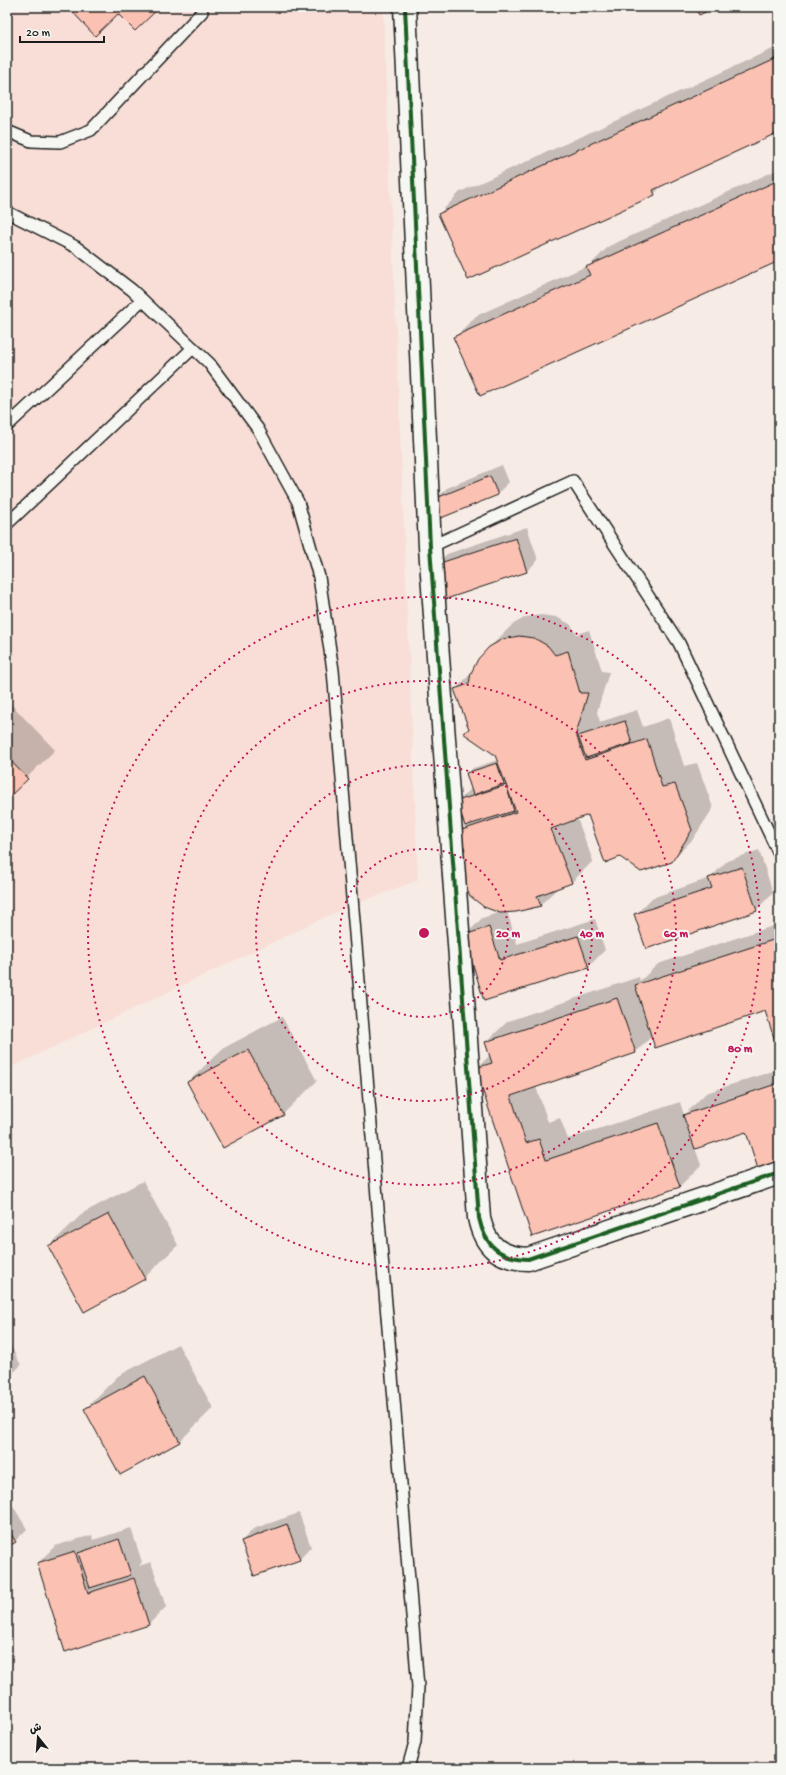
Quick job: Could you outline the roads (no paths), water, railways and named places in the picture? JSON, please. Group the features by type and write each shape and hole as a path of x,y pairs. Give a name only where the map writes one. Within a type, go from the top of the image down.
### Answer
{"street":[{"path":"405,7 430,547 478,1201 482,1232 490,1244 501,1253 514,1259 528,1259 779,1173"}],"lane":[{"path":"7,131 31,141 60,142 90,130 202,12"},
{"path":"7,212 76,247 132,290 209,363 258,429 298,502 319,577 333,670 418,1687 415,1742 408,1768"},
{"path":"7,426 142,300"},
{"path":"7,524 193,348"},
{"path":"430,547 573,481 679,643 779,854"}]}
